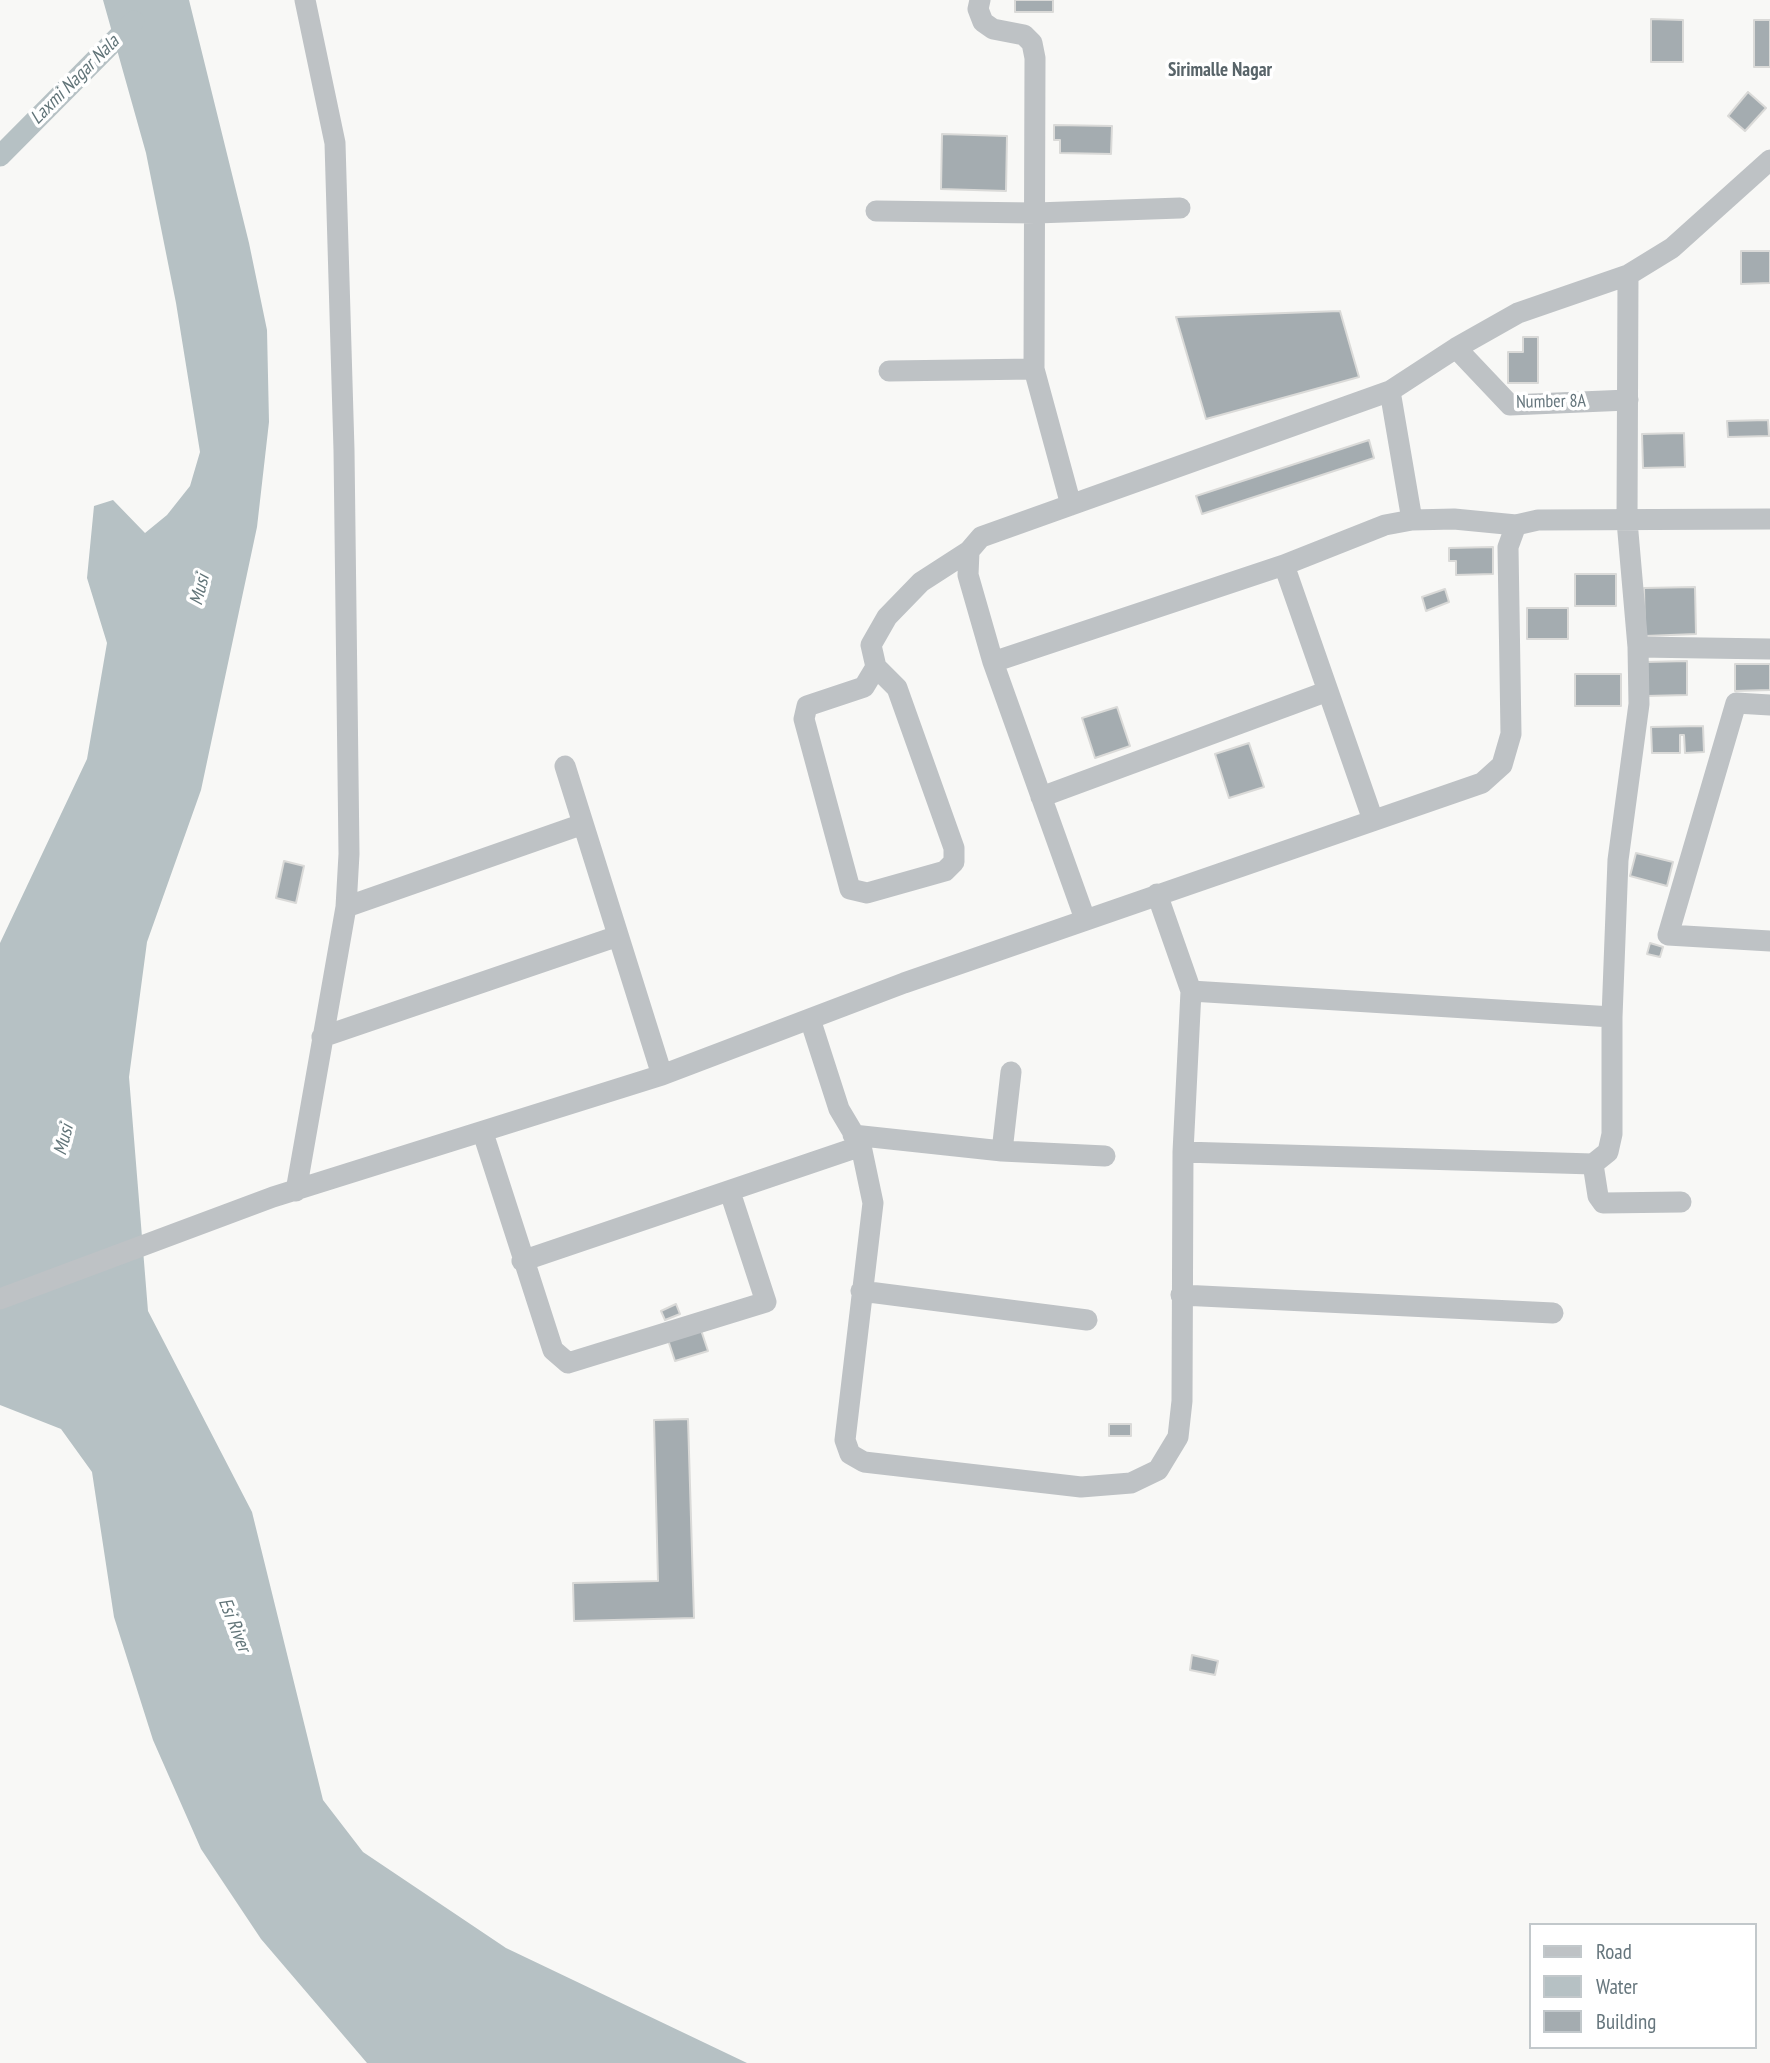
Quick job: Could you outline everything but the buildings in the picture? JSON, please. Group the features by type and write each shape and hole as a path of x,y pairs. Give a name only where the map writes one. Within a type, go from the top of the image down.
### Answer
{"street":[{"path":"296,1191 346,907 349,854 344,450 335,143 305,0"},
{"path":"980,0 978,9 983,22 993,29 1024,35 1032,43 1035,58 1037,213 1034,369 1071,505"},
{"path":"876,667 864,687 807,706 804,719 850,889 867,893 945,871 954,862 954,848 897,688 876,667 871,645 887,617 921,582 970,551 981,537 1390,391 1456,348 1518,313 1628,275 1672,248 1770,160"},
{"path":"876,211 1037,213 1180,208"},
{"path":"1183,1152 1593,1164 1608,1152 1612,1134 1612,1017 1618,859 1639,704 1638,647 1627,521 1628,275"},
{"name":"Number 8A","path":"1456,348 1510,405 1628,400"},
{"path":"888,371 1034,369"},
{"path":"1390,391 1412,520"},
{"path":"993,662 1284,565 1385,525 1412,520 1454,519 1516,525 1538,520 1770,519"},
{"path":"0,1299 273,1197 662,1075 1084,919 1482,783 1502,765 1511,734 1508,547 1516,525"},
{"path":"970,551 968,575 993,662 1084,919"},
{"path":"1284,565 1373,820"},
{"path":"1638,647 1770,649"},
{"path":"1041,797 1328,691"},
{"path":"1770,705 1736,703 1668,935 1770,941"},
{"path":"565,766 662,1075"},
{"path":"346,907 583,824"},
{"path":"810,1019 839,1109 857,1141 873,1203 845,1440 850,1454 864,1462 1081,1487 1131,1483 1158,1470 1178,1437 1182,1401 1183,1152 1191,991 1157,894"},
{"path":"322,1037 618,936"},
{"path":"1191,991 1612,1017"},
{"path":"1002,1151 1012,1072"},
{"path":"483,1133 522,1261 553,1349 568,1363 766,1302 730,1192"},
{"path":"522,1261 730,1192 857,1141 1105,1156"},
{"path":"1593,1164 1598,1196 1603,1203 1681,1202"},
{"path":"861,1291 1087,1320"},
{"path":"1181,1295 1552,1313"}],"water":[{"path":"103,0 189,0 249,243 267,330 269,422 257,527 201,790 147,942 129,1077 148,1311 252,1512 323,1800 363,1852 506,1948 747,2063 367,2063 261,1939 201,1849 153,1740 114,1617 92,1472 61,1429 0,1405 0,943 87,759 107,643 87,578 94,506 113,500 145,533 167,515 190,486 200,452 176,303 146,153"}],"waterway":[{"name":"Laxmi Nagar Nala","path":"0,156 134,21"}],"district":[{"name":"Sirimalle Nagar","path":"1220,71"}],"water label":[{"name":"Musi","path":"200,590"},
{"name":"Musi","path":"64,1140"},
{"name":"Esi River","path":"234,1625"}]}
